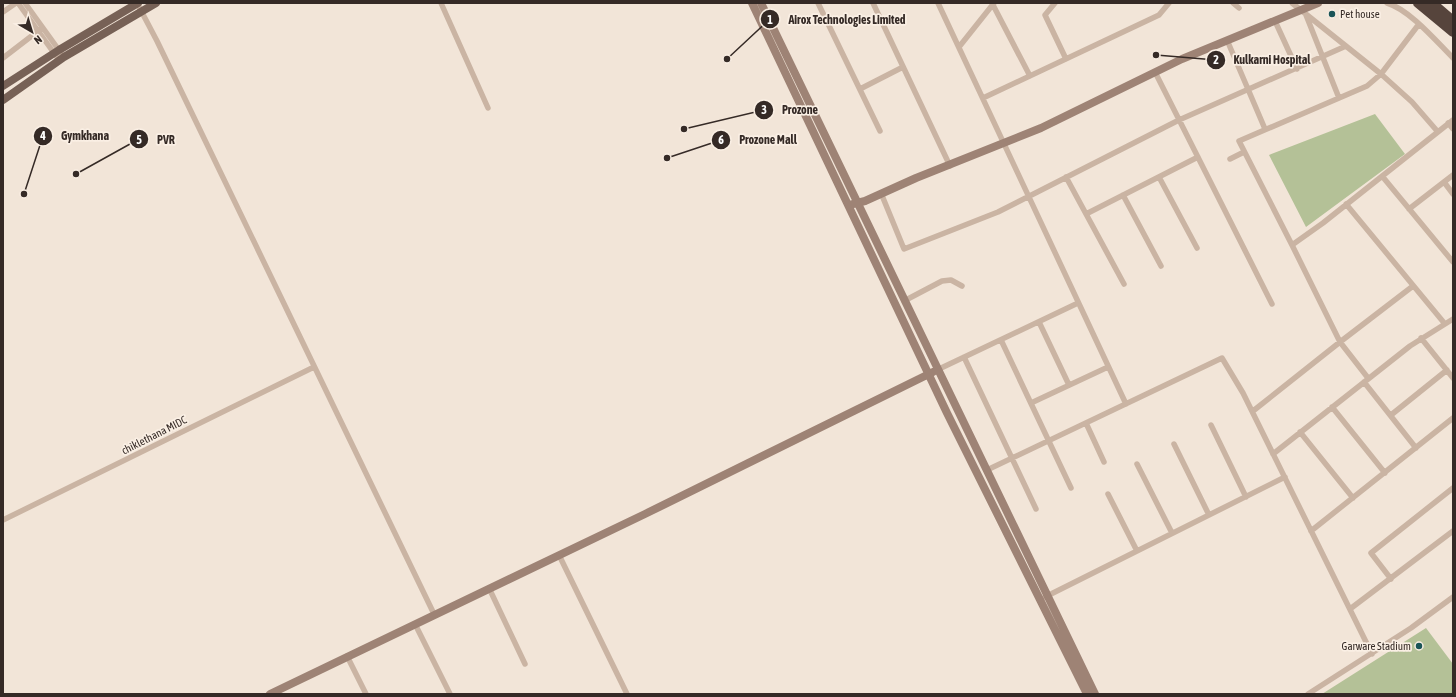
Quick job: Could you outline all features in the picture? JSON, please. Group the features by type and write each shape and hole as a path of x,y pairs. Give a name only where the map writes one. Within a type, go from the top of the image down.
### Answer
{"highway":[{"path":"1418,3 1453,32"},
{"path":"1432,3 1453,21"}],"main road":[{"path":"3,100 59,55 137,3"},
{"path":"3,86 156,3"}],"street":[{"path":"3,12 17,3 41,29"},
{"path":"25,3 59,55"},
{"path":"137,3 434,614"},
{"path":"440,3 488,108"},
{"path":"752,3 952,423 1073,656 1095,694"},
{"path":"761,3 861,204 904,300 987,470 1044,598"},
{"path":"818,3 880,131"},
{"path":"873,3 950,166"},
{"path":"938,3 1126,404"},
{"path":"1055,3 1045,15 1066,59"},
{"path":"983,98 1159,15 1169,3"},
{"path":"1233,3 1239,8"},
{"path":"1292,3 1381,74 1412,102 1438,132"},
{"path":"850,209 881,193 1041,128 1182,59 1275,21 1304,12 1318,3"},
{"path":"1387,3 1396,6 1419,24 1453,58"},
{"path":"959,47 994,4 1030,76"},
{"path":"1304,12 1340,98"},
{"path":"1275,21 1297,69"},
{"path":"1416,448 1390,415 1340,342 1239,141 1367,86 1381,74 1419,24"},
{"path":"3,58 41,29"},
{"path":"1227,40 1266,129"},
{"path":"881,193 904,249 998,212 1179,120 1323,58 1346,46"},
{"path":"860,89 903,67"},
{"path":"1155,72 1272,304"},
{"path":"1292,245 1451,122 1453,129"},
{"path":"1230,159 1244,152"},
{"path":"1086,214 1198,157"},
{"path":"1409,209 1453,175"},
{"path":"1159,176 1197,248"},
{"path":"1382,176 1453,262"},
{"path":"1066,177 1124,284"},
{"path":"1444,182 1453,194"},
{"path":"1123,195 1161,266"},
{"path":"1346,204 1445,324"},
{"path":"904,300 942,280 951,280 962,286"},
{"path":"1252,411 1413,286"},
{"path":"270,694 282,691 347,656 645,514 939,369 1078,303"},
{"path":"1273,454 1410,346 1453,319"},
{"path":"1039,322 1068,385"},
{"path":"1422,338 1453,378"},
{"path":"1001,340 1071,488"},
{"path":"964,358 1036,509"},
{"path":"987,470 1222,358 1244,393 1372,654"},
{"name":"chiklethana MIDC","path":"3,520 314,367"},
{"path":"1031,403 1108,367"},
{"path":"1390,415 1447,370"},
{"path":"1332,407 1385,473"},
{"path":"1311,531 1453,418"},
{"path":"1086,423 1104,462"},
{"path":"1212,425 1246,497"},
{"path":"1300,432 1353,498"},
{"path":"1174,444 1209,515"},
{"path":"1137,464 1172,533"},
{"path":"1044,598 1285,477"},
{"path":"1390,579 1370,553 1453,488"},
{"path":"1108,494 1137,551"},
{"path":"1350,609 1453,531"},
{"path":"559,555 627,694"},
{"path":"489,588 525,664"},
{"path":"1308,694 1411,628 1453,596"},
{"path":"415,624 450,694"},
{"path":"347,656 366,694"},
{"path":"1073,656 1087,694"}],"green space":[{"path":"1375,114 1405,154 1306,227 1269,155"},
{"name":"Garware Stadium","path":"1426,628 1453,664 1453,694 1322,694"}],"place":[{"name":"Pet house","path":"1332,14"},
{"name":"Kulkarni Hospital","path":"1156,55"},
{"name":"Airox Technologies Limited","path":"727,59"},
{"name":"Prozone","path":"684,129"},
{"name":"Prozone Mall","path":"667,158"},
{"name":"PVR","path":"76,174"},
{"name":"Gymkhana","path":"24,194"},
{"name":"Garware Stadium","path":"1419,646"}]}
